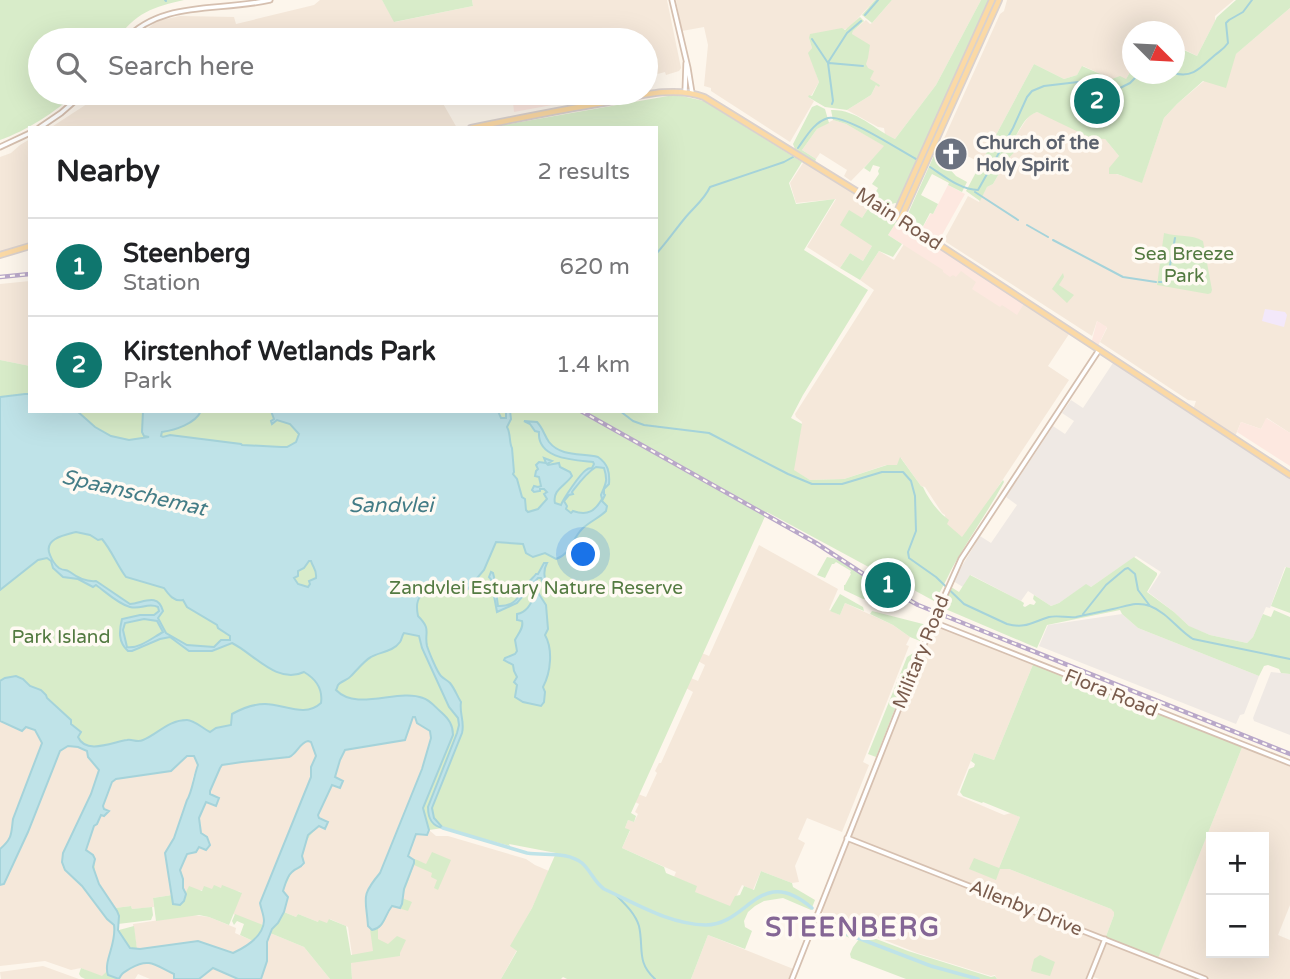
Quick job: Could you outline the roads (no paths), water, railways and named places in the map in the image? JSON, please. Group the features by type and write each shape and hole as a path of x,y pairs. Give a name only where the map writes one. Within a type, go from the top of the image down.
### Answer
{"main road":[{"path":"136,28 168,10 270,0"},
{"path":"672,0 692,93"},
{"path":"900,220 920,169 922,156 992,0"},
{"path":"895,216 938,137 999,0"},
{"path":"685,92 686,61"},
{"name":"Main Road","path":"658,94 685,92 713,101 895,216 1290,475"},
{"path":"42,126 70,105"},
{"name":"Main Road","path":"482,126 593,105"},
{"path":"0,147 28,134"},
{"path":"0,255 28,247"},
{"name":"Military Road","path":"792,979 949,583 961,559 1099,350"},
{"name":"Flora Road","path":"933,622 1290,764"},
{"name":"Allenby Drive","path":"848,838 1205,979"},
{"path":"1089,979 1105,939"}],"water":[{"name":"Sandvlei","path":"28,394 28,413 79,413 111,436 129,440 149,437 142,432 143,413 200,413 189,423 162,432 161,436 281,447 296,442 299,434 290,424 277,420 272,424 274,419 272,413 499,413 501,418 506,418 506,413 510,413 507,427 512,448 513,474 528,512 538,509 547,499 544,489 534,492 532,490 534,486 541,486 539,477 535,476 538,469 536,465 539,462 546,463 544,458 552,461 548,465 559,463 560,467 572,476 555,495 555,503 561,505 580,476 594,464 550,453 540,441 539,432 524,421 537,422 549,442 559,450 598,457 608,469 609,484 604,489 602,501 607,506 606,511 582,529 561,557 556,559 545,553 533,557 526,553 523,544 496,542 484,570 467,590 424,594 418,600 418,616 426,628 431,657 439,674 450,683 461,702 462,733 432,808 434,818 443,828 431,821 428,807 459,725 458,718 449,707 422,648 419,636 404,633 397,645 374,655 338,685 336,690 355,699 413,696 426,699 446,717 453,735 423,808 429,830 427,835 416,834 408,856 414,863 400,908 392,906 384,921 372,930 368,926 367,893 380,873 422,769 431,738 430,731 413,717 405,740 345,750 335,777 343,781 340,788 332,785 318,815 328,822 325,829 319,826 308,835 302,856 304,863 290,874 286,881 283,891 288,897 284,912 267,942 267,961 261,979 238,979 213,968 199,979 174,979 174,974 148,963 131,968 119,979 108,975 107,964 114,939 114,925 65,870 62,862 63,853 91,794 99,770 88,757 87,751 78,747 68,746 60,751 28,832 4,884 0,885 0,849 11,835 13,819 42,743 35,730 26,727 22,731 0,721 0,681 16,676 41,690 81,732 78,737 82,742 93,746 127,740 141,741 169,725 187,720 210,732 231,725 232,714 256,705 308,709 321,703 318,685 304,672 294,675 275,671 232,643 212,651 189,651 170,637 128,651 120,636 122,619 154,615 159,611 158,607 151,605 134,608 126,605 96,585 93,587 78,579 63,577 47,558 38,560 0,590 0,397","holes":["596,467 604,468 606,479 602,499 597,507 590,511 571,513 566,509 564,501","76,532 102,539 126,577 164,588 172,597 183,600 187,607 217,625 230,636 230,640 221,640 214,647 187,645 166,633 158,618 163,611 158,602 150,600 130,604 96,581 82,579 59,568 50,555 49,545 56,539","309,561 316,578 309,581 308,587 298,584 294,578","144,619 157,621 163,632 141,645 127,647 123,630 125,623","308,741 311,742 316,756 311,767 311,777 260,903 264,921 257,937 233,953 198,941 130,948 118,930 117,911 99,884 93,867 95,859 86,850 94,826 101,815 104,816 109,811 103,806 112,782 116,779 171,771 187,756 194,756 198,765 192,788 174,838 165,853 173,904 180,905 186,894 180,870 187,854 196,852 199,847 206,850 210,845 207,837 201,833 199,818 206,802 216,806 219,798 210,794 210,791 222,765 289,757"]},
{"path":"544,563 547,563 544,575 549,593 541,578 538,578 517,603 497,612 489,577 491,572 498,606 505,606 514,602"},
{"path":"537,591 546,605 548,629 545,635 550,654 543,687 544,702 541,706 523,702 515,697 517,685 514,682 517,677 513,665 504,660 517,651 515,640 522,621 517,620 517,614 527,608"}],"waterway":[{"path":"865,15 878,0"},
{"path":"1185,74 1201,67 1228,43 1226,23 1243,12 1252,0"},
{"path":"829,61 847,33 861,21"},
{"path":"812,39 828,63 832,104"},
{"path":"829,63 863,66"},
{"path":"930,167 959,185 978,190 1032,91 1044,86 1078,82 1120,88 1128,84"},
{"path":"798,148 819,123 828,118 836,118 859,127 916,159"},
{"path":"658,252 710,187 793,157"},
{"path":"975,192 1018,220"},
{"path":"1027,225 1048,237"},
{"path":"1159,282 1167,282 1175,238"},
{"path":"1053,240 1123,277 1156,282"},
{"name":"Spaanschemat","path":"623,413 644,425 709,433 812,484 842,484 882,472 903,472 911,481 915,496 916,531 908,552 909,558 936,577 964,604 1007,624 1024,625 1049,617 1076,617 1141,604 1162,613 1193,639 1290,659"},
{"path":"1083,614 1106,585 1128,568 1135,574 1138,590 1150,606"},
{"path":"443,828 527,853 563,855 576,859 604,889 654,912 692,924 720,922 755,900 779,892 794,896 812,908"},
{"path":"615,894 637,921 643,961 655,979"},
{"path":"822,917 845,933 931,966 978,979"}],"railway":[{"path":"0,277 28,274"},
{"path":"585,413 816,543 874,581 918,605 1290,754"}],"place":[{"name":"Kirstenhof Wetlands Park","path":"1097,101"},
{"name":"Church of the Holy Spirit","path":"951,154"},
{"name":"Steenberg","path":"888,585"}],"district":[{"name":"STEENBERG","path":"853,927"}],"park label":[{"name":"Sea Breeze Park","path":"1184,265"},
{"name":"Zandvlei Estuary Nature Reserve","path":"536,588"},
{"name":"Park Island","path":"61,637"}]}
